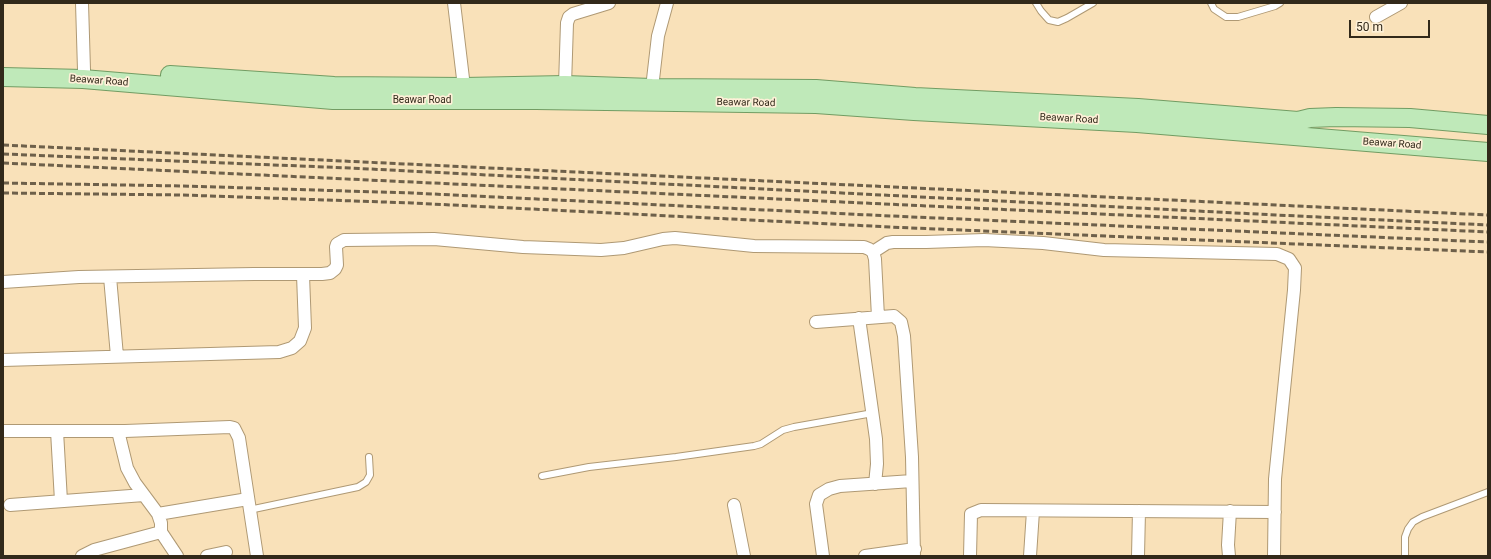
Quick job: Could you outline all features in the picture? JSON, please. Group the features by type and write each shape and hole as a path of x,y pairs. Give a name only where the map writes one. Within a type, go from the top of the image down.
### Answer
{"main road":[{"name":"Beawar Road","path":"3,68 333,100 536,100 816,104 1137,123 1488,152"},
{"name":"Beawar Road","path":"3,77 83,75 260,80 334,86 464,87 565,85 652,88 816,89 915,97 1138,108 1298,121 1310,118 1336,117 1410,118 1488,125"}],"street":[{"path":"82,3 83,75"},
{"path":"454,3 464,87"},
{"path":"565,85 567,23 569,17 573,14 609,3"},
{"path":"652,88 658,36 667,3"},
{"path":"1376,17 1401,3"},
{"path":"3,282 110,277 322,274 333,271 337,265 336,247 337,244 344,240 434,239 523,247 601,250 624,248 663,239 675,238 754,246 864,248 873,252"},
{"path":"873,252 887,243 893,242 984,240 1104,250 1277,254 1289,258 1295,268 1294,290 1275,479 1274,556"},
{"path":"873,252 876,267 878,317"},
{"path":"3,360 279,352 292,348 300,342 305,328 303,275"},
{"path":"110,277 117,356"},
{"path":"816,322 894,316 898,318 903,327 912,481 914,553 865,556"},
{"path":"859,318 873,413 877,464 875,484"},
{"path":"3,430 118,431 234,428 239,438 257,556"},
{"path":"57,431 61,501"},
{"path":"118,431 127,468 135,484 158,514 161,522 161,532 176,556"},
{"path":"823,556 816,504 819,494 840,486 912,481"},
{"path":"10,505 144,495"},
{"path":"158,514 249,504"},
{"path":"734,505 744,556"},
{"path":"970,556 971,514 981,510 1274,512"},
{"path":"1030,556 1033,510"},
{"path":"1138,556 1139,511"},
{"path":"1229,556 1228,545 1230,511"},
{"path":"82,556 94,550 161,532"},
{"path":"207,556 226,552"}],"lane":[{"path":"1036,3 1049,20 1058,22 1093,3"},
{"path":"1211,3 1214,9 1226,17 1238,17 1275,6 1280,3"},
{"path":"542,476 589,467 754,446 761,444 783,430 873,413"},
{"path":"249,504 358,487 366,482 370,475 369,458"},
{"path":"1405,556 1405,537 1413,522 1422,517 1488,492"}],"railway":[{"path":"3,145 1488,215"},
{"path":"3,154 350,168 1488,225"},
{"path":"3,163 1488,232"},
{"path":"3,183 183,186 412,193 1488,242"},
{"path":"3,193 183,195 412,203 890,227 1488,252"}]}
